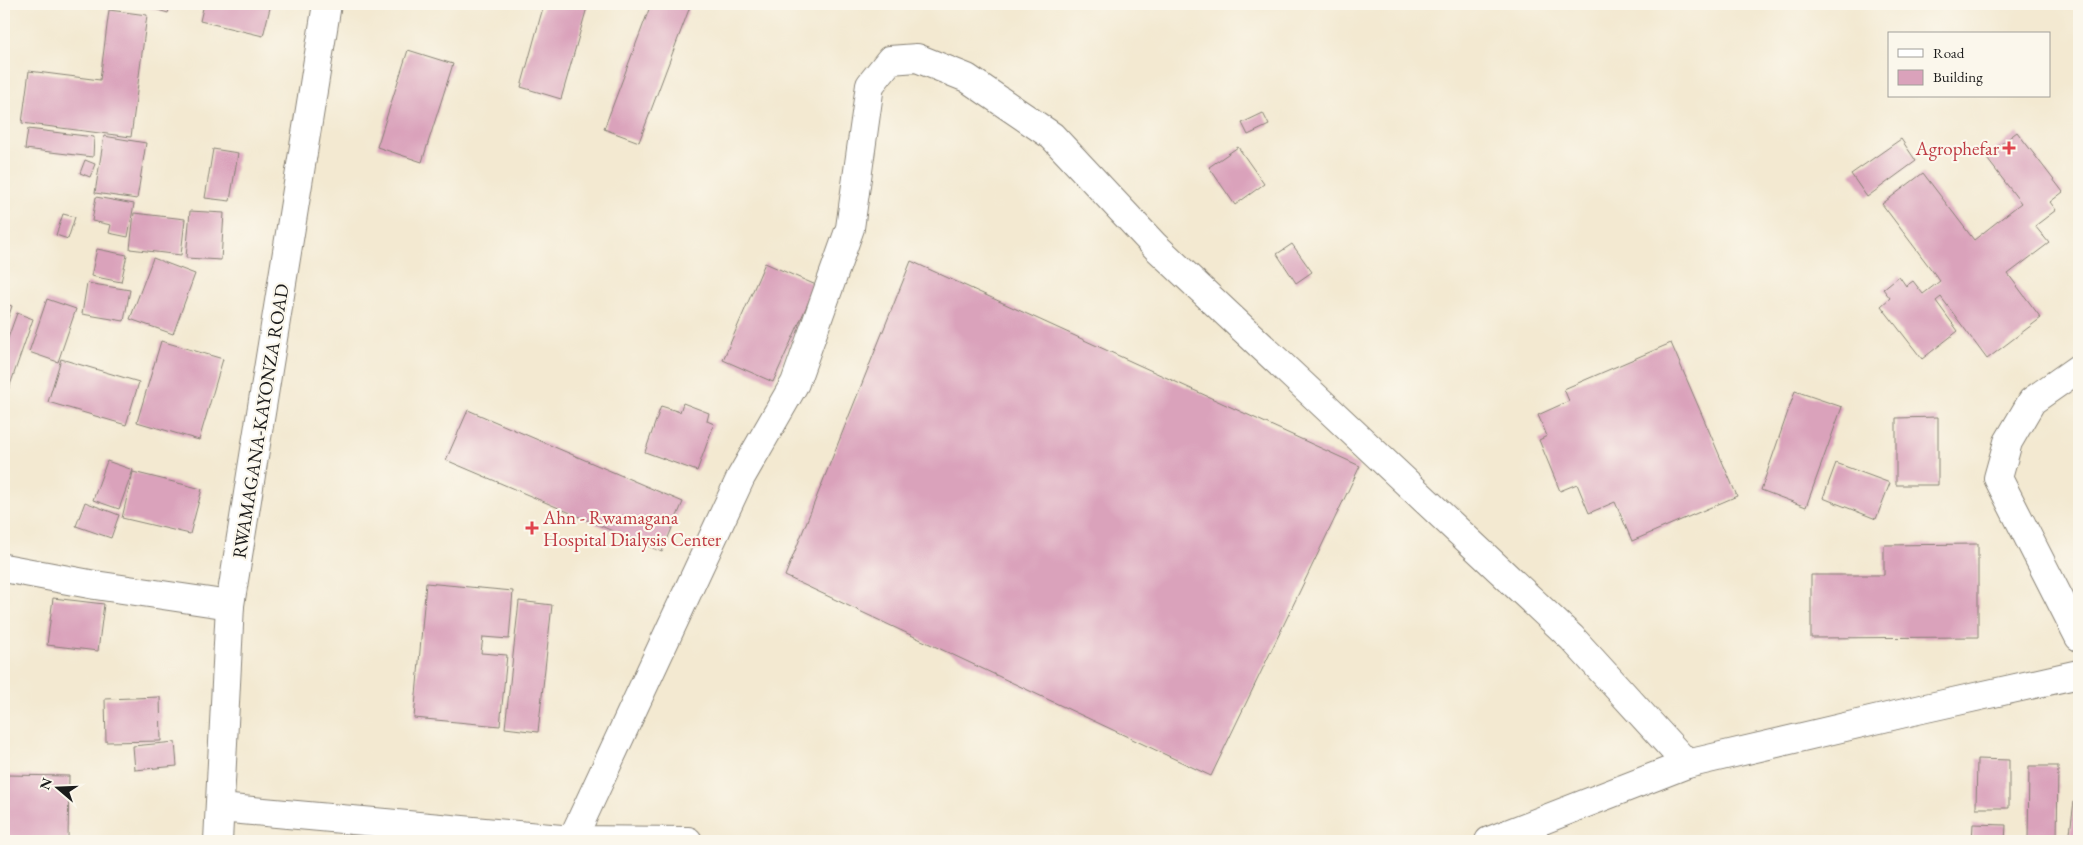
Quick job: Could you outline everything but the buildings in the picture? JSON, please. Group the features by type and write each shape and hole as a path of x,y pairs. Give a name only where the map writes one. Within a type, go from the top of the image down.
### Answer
{"main road":[{"name":"RWAMAGANA-KAYONZA ROAD","path":"218,841 230,605 327,4"},
{"path":"572,840 741,477 796,384 850,228 870,85 890,60 917,58 967,78 1052,136 1154,246 1572,638 1687,764"},
{"path":"2079,368 2032,401 2008,442 1998,478 2079,637"},
{"path":"4,568 95,585 230,605"},
{"path":"1489,841 1687,764 2079,674"},
{"path":"220,808 572,840 688,841"}],"place":[{"name":"Agrophefar","path":"2009,148"},
{"name":"Ahn - Rwamagana Hospital Dialysis Center","path":"532,528"}]}
